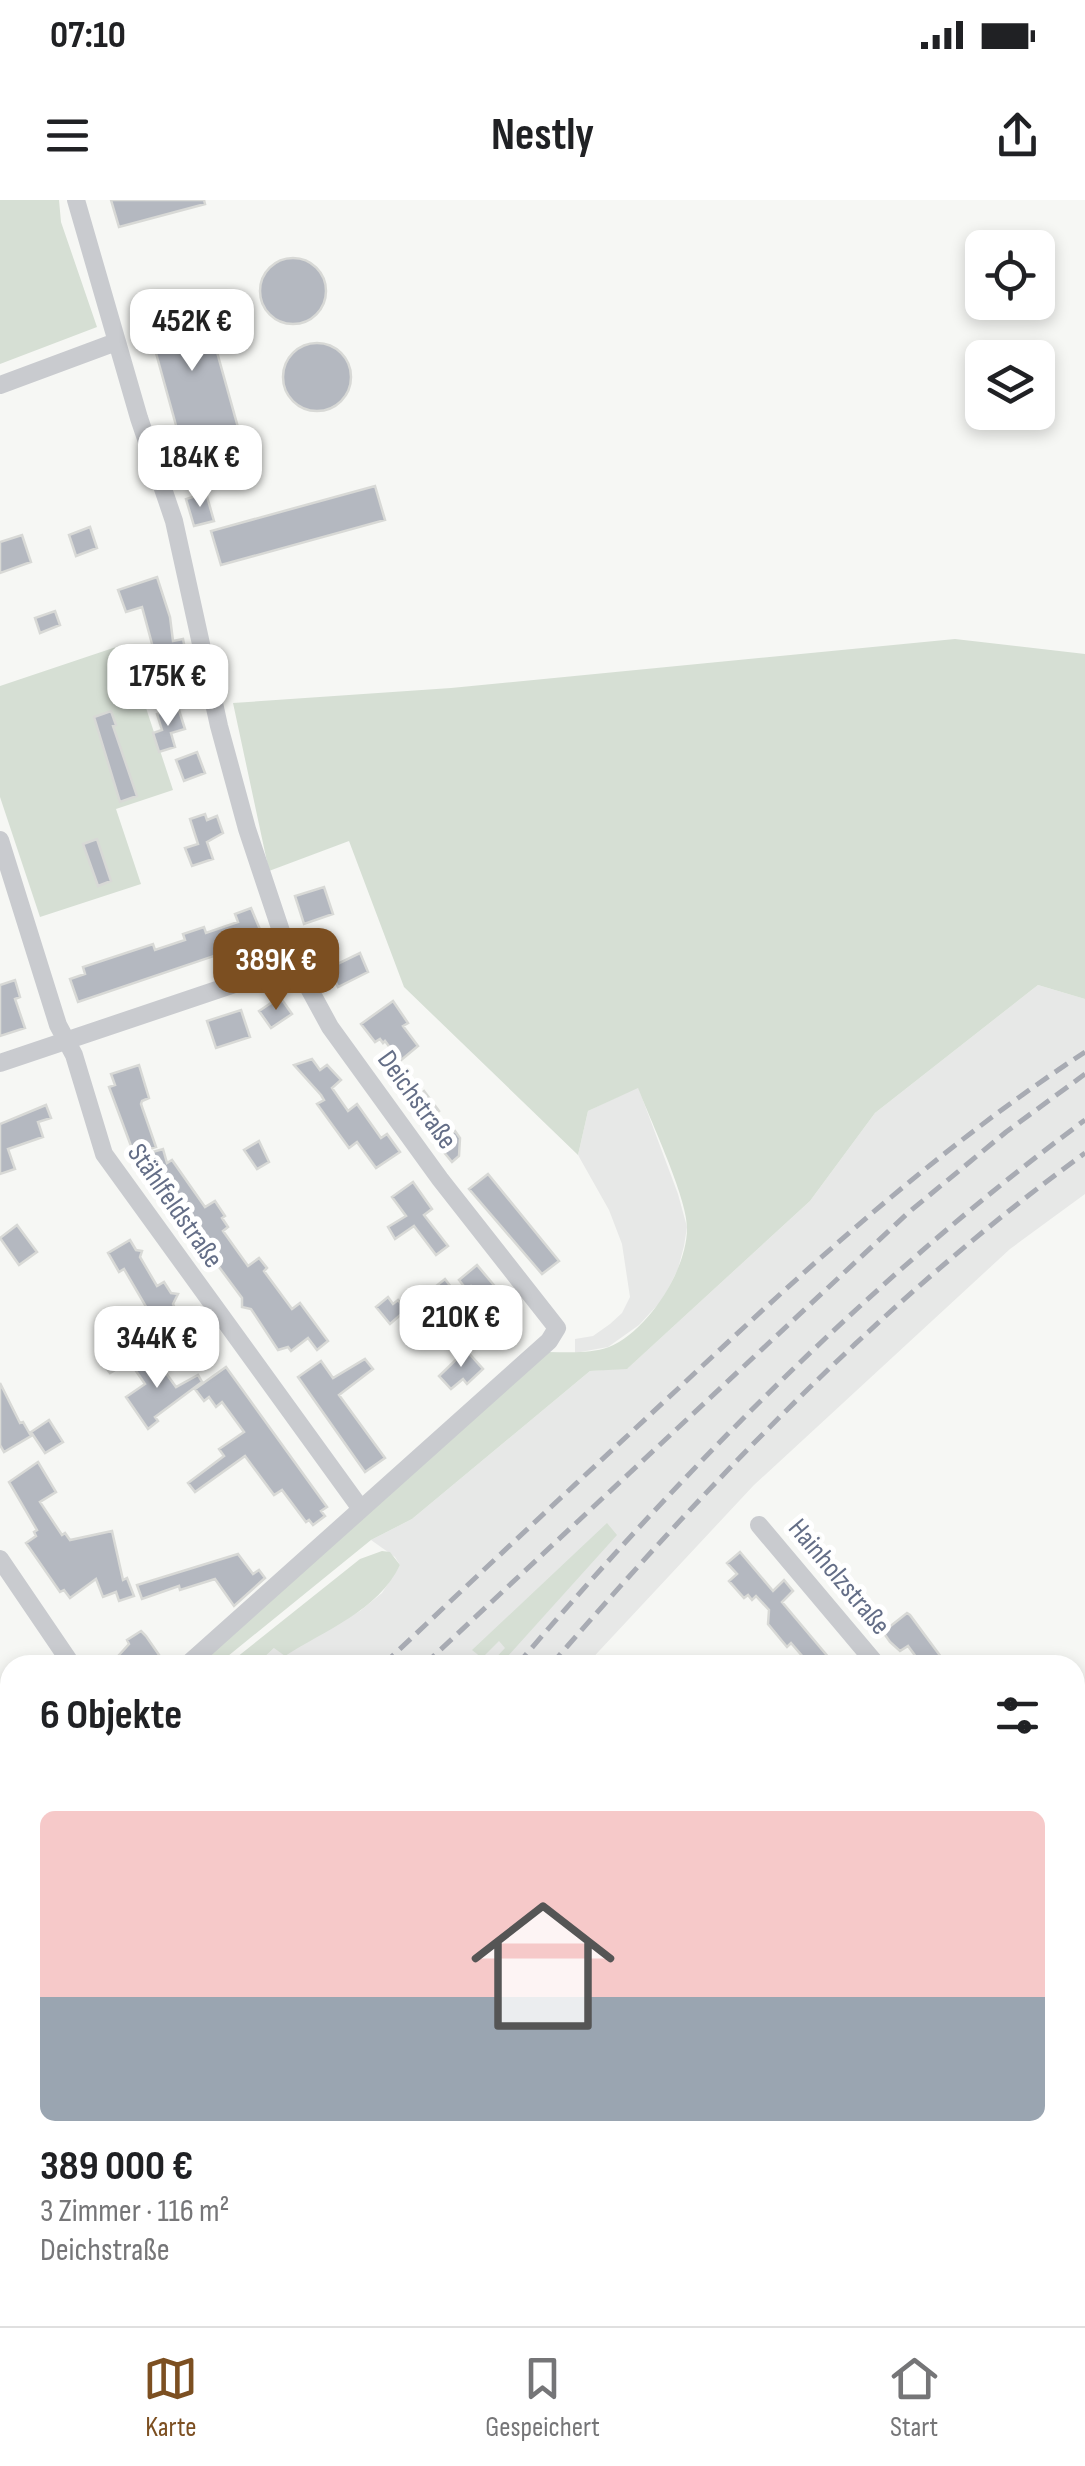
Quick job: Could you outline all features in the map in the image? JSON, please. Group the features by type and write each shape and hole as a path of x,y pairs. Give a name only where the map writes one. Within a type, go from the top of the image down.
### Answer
{"street":[{"name":"Deichstraße","path":"76,200 116,342 174,520 208,682 246,828 294,964 341,1042 440,1179 557,1328 549,1341 198,1655"},
{"path":"0,385 116,342"},
{"name":"Stählfeldstraße","path":"0,840 58,1025 68,1041 104,1154 361,1509"},
{"path":"0,1063 294,964"},
{"name":"Hainholzstraße","path":"759,1524 868,1655"},
{"path":"0,1559 65,1655"}],"shaded area":[{"path":"0,200 59,200 61,222 97,327 0,364"},
{"path":"955,639 1085,654 1085,999 1038,985 875,1113 810,1201 627,1369 590,1371 412,1519 371,1540 229,1655 208,1655 548,1352 602,1349 638,1327 663,1297 686,1244 685,1214 675,1178 638,1088 588,1111 578,1155 404,987 349,841 269,871 233,703 451,688"},
{"path":"125,644 173,790 116,809 141,884 40,917 0,797 0,686"},
{"path":"1038,985 1085,999 1085,1194 1010,1249 754,1485 595,1655 267,1655 274,1648 326,1630 382,1593 400,1565 371,1540 412,1519 590,1371 628,1368 810,1201 875,1113"},
{"path":"638,1087 678,1194 687,1227 684,1246 663,1299 639,1325 608,1347 575,1353 575,1339 593,1336 610,1324 622,1313 630,1297 622,1244 609,1210 578,1155 588,1111"},
{"path":"607,1523 617,1535 509,1655 498,1655 505,1648 499,1641 485,1655 472,1650"},
{"path":"390,1552 400,1565 364,1607 287,1655 274,1648 267,1655 240,1655 360,1559"}],"building":[{"path":"111,200 204,200 205,204 119,227"},
{"path":"293,258 316,268 326,291 316,314 293,324 270,314 260,291 270,268"},
{"path":"203,302 239,431 182,447 146,317"},
{"path":"317,343 341,353 351,377 341,401 317,411 293,401 283,377 293,353"},
{"path":"375,486 385,520 221,565 211,531"},
{"path":"206,493 214,521 194,526 186,499"},
{"path":"90,527 97,548 76,556 69,535"},
{"path":"22,535 31,562 0,573 0,542"},
{"path":"157,577 173,641 183,639 194,694 186,696 175,662 158,666 142,607 126,612 118,590"},
{"path":"55,611 60,625 40,633 35,618"},
{"path":"178,707 185,729 171,733 175,747 159,752 153,733 162,730 157,714"},
{"path":"111,711 137,796 120,802 94,717"},
{"path":"197,752 205,773 184,781 176,760"},
{"path":"205,814 207,820 217,816 223,833 207,842 213,859 192,866 185,848 198,844 190,819"},
{"path":"97,839 111,881 98,886 83,844"},
{"path":"324,887 333,914 304,924 295,896"},
{"path":"251,908 264,939 78,1002 70,979 85,974 83,967 153,944 155,950 185,940 183,934 204,927 206,933 238,922 235,914"},
{"path":"360,953 368,972 338,987 329,968"},
{"path":"15,980 20,997 15,999 25,1028 0,1036 0,985"},
{"path":"280,997 292,1014 271,1028 259,1011"},
{"path":"393,1001 408,1023 403,1026 418,1046 400,1061 385,1041 375,1042 361,1024"},
{"path":"241,1010 250,1037 216,1048 207,1021"},
{"path":"312,1059 320,1070 327,1065 341,1080 332,1088 348,1111 357,1104 381,1138 387,1134 400,1152 376,1168 357,1142 349,1148 317,1104 324,1100 321,1095 294,1065"},
{"path":"139,1065 149,1098 141,1104 156,1147 134,1154 109,1087 115,1085 111,1074"},
{"path":"424,1091 439,1111 424,1123 409,1103"},
{"path":"46,1105 51,1118 38,1122 43,1137 8,1149 15,1169 0,1174 0,1124"},
{"path":"455,1131 460,1138 459,1156 452,1162 438,1145"},
{"path":"259,1141 269,1162 257,1169 244,1150"},
{"path":"163,1149 167,1163 172,1160 205,1207 215,1201 228,1227 223,1231 248,1266 259,1258 292,1309 300,1303 328,1341 317,1350 308,1338 291,1351 288,1347 278,1350 251,1309 242,1307 242,1298 150,1174 155,1170 149,1153"},
{"path":"488,1174 559,1261 542,1274 469,1189"},
{"path":"413,1182 432,1209 424,1215 448,1246 436,1255 414,1226 395,1239 388,1227 406,1216 392,1197"},
{"path":"17,1225 37,1252 19,1265 0,1238"},
{"path":"130,1240 136,1250 142,1251 140,1257 157,1286 164,1282 171,1293 178,1294 175,1308 162,1316 160,1312 152,1317 124,1269 119,1272 108,1253"},
{"path":"477,1265 498,1290 484,1302 471,1286 467,1290 459,1280"},
{"path":"445,1279 454,1291 429,1310 420,1299"},
{"path":"388,1297 393,1304 398,1300 406,1310 390,1324 376,1307"},
{"path":"122,1345 130,1361 110,1373 98,1357"},
{"path":"466,1350 483,1369 467,1384 463,1379 451,1389 439,1376"},
{"path":"153,1355 176,1387 198,1375 202,1382 155,1417 158,1421 148,1429 126,1397 145,1384 134,1368"},
{"path":"365,1359 373,1369 339,1395 385,1458 365,1472 298,1377 321,1361 333,1378"},
{"path":"226,1367 327,1507 321,1511 325,1516 313,1525 309,1520 306,1522 282,1490 274,1495 245,1456 195,1492 188,1483 224,1456 219,1449 244,1432 222,1402 216,1407 209,1397 204,1401 195,1389"},
{"path":"0,1383 31,1436 4,1452 0,1445"},
{"path":"49,1420 63,1442 45,1453 31,1432"},
{"path":"38,1462 56,1492 40,1502 62,1535 65,1533 70,1540 112,1531 123,1580 127,1578 134,1596 119,1601 116,1592 103,1597 96,1579 70,1598 64,1590 60,1592 26,1543 36,1536 37,1530 9,1482"},
{"path":"740,1552 773,1591 784,1580 793,1591 782,1602 827,1655 801,1655 791,1643 787,1647 768,1624 769,1610 756,1596 752,1600 748,1595 744,1598 729,1581 737,1574 727,1563"},
{"path":"238,1554 253,1574 259,1570 265,1578 234,1606 215,1579 142,1599 137,1585"},
{"path":"907,1613 940,1655 915,1655 908,1646 900,1651 883,1632"},
{"path":"141,1631 159,1655 119,1655 129,1644 127,1640"}],"railway":[{"path":"394,1655 827,1252 978,1128 1085,1052"},
{"path":"435,1655 909,1212 1006,1132 1085,1074"},
{"path":"526,1655 648,1517 857,1308 1007,1180 1085,1120"},
{"path":"560,1655 738,1459 803,1394 940,1268 1085,1153"}]}
